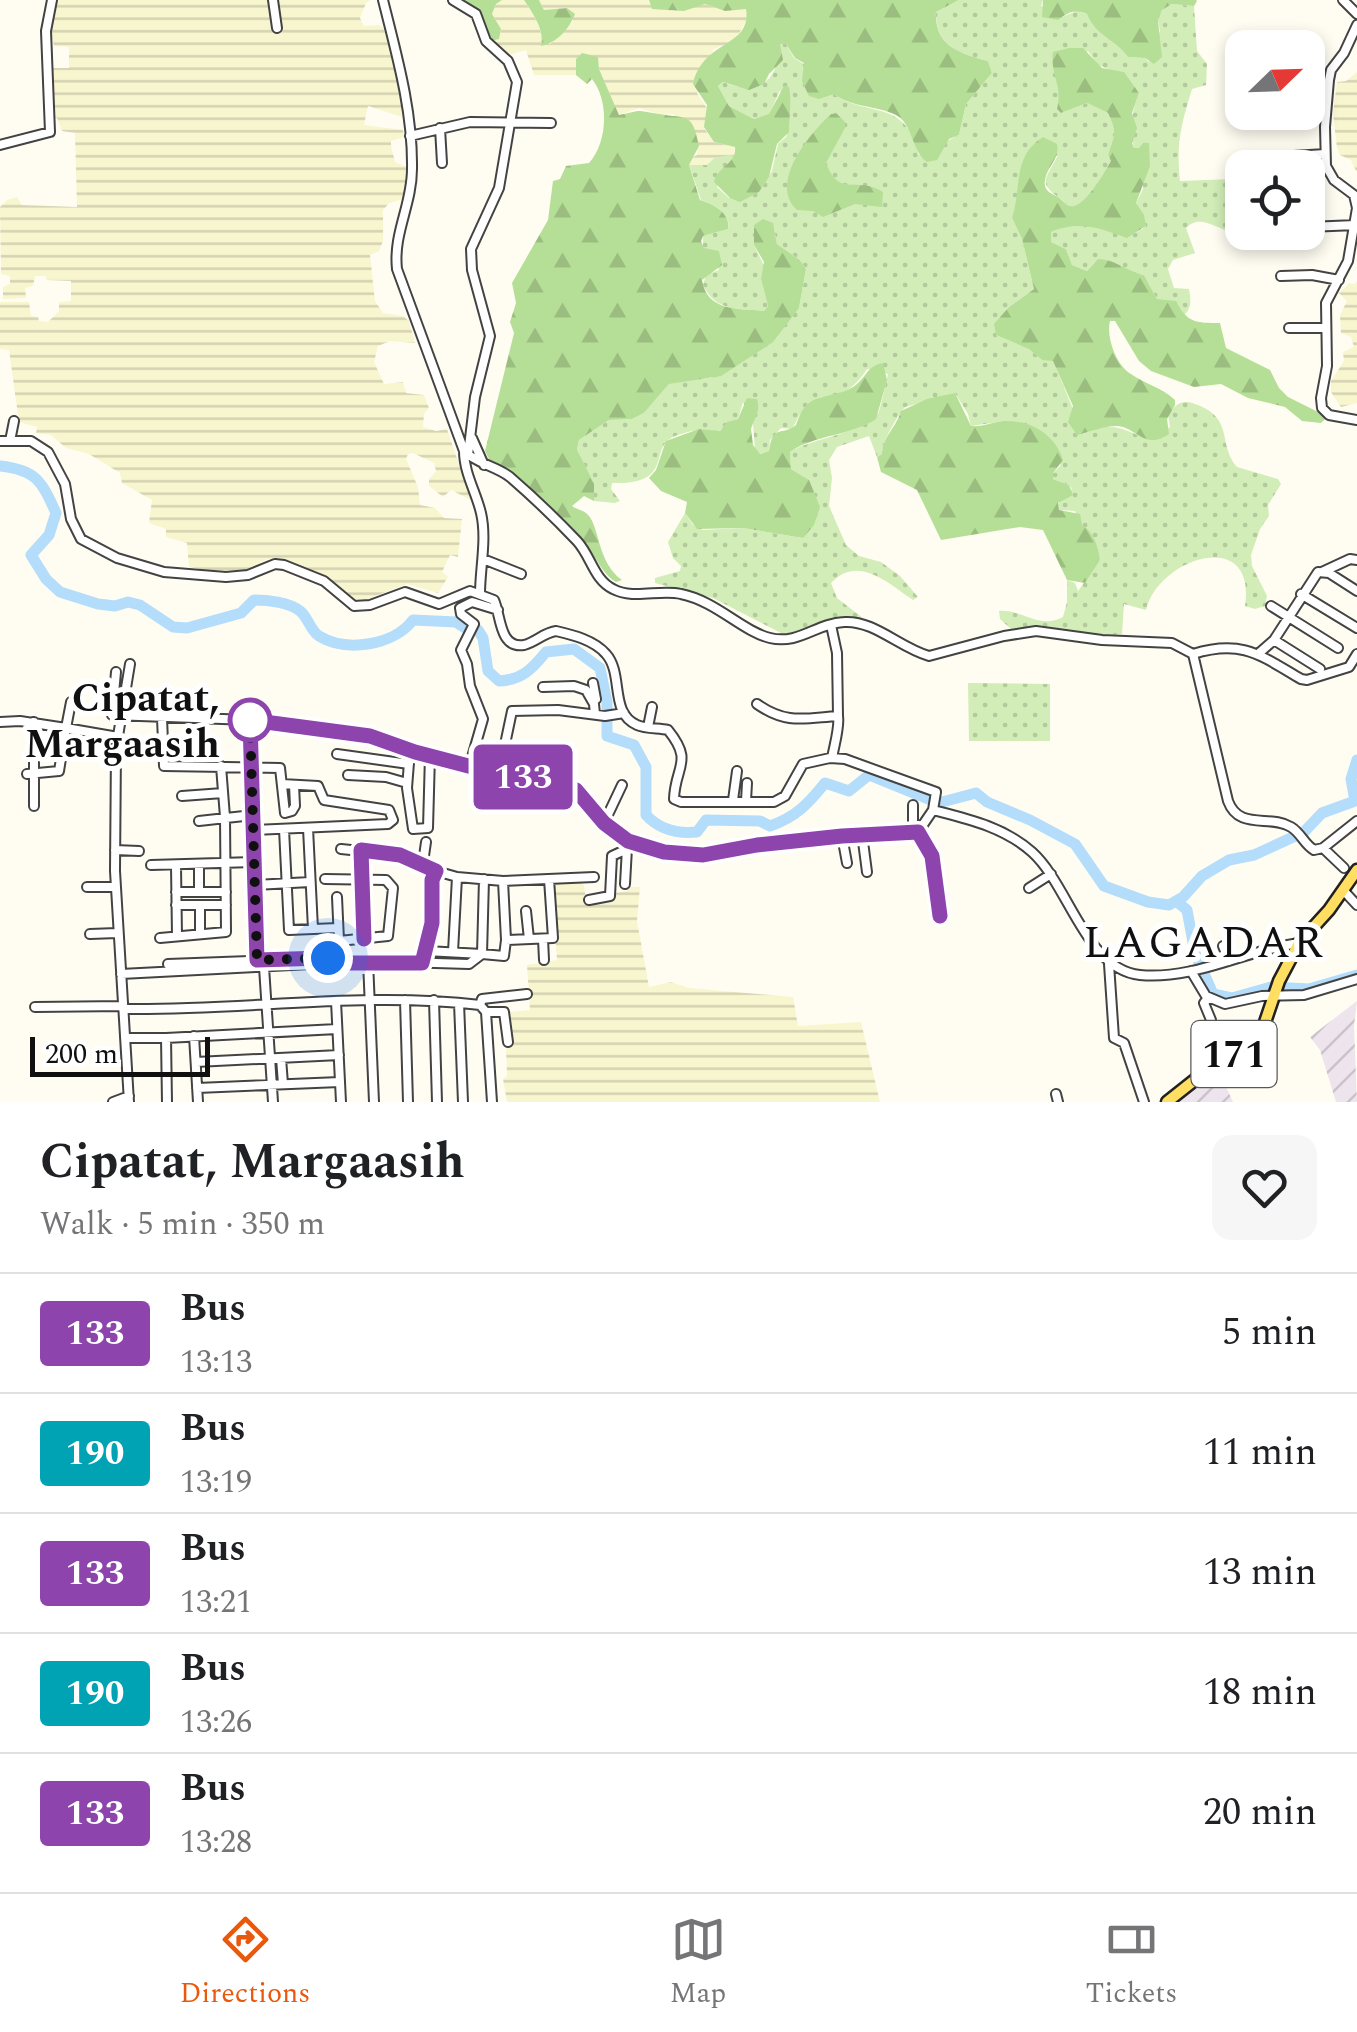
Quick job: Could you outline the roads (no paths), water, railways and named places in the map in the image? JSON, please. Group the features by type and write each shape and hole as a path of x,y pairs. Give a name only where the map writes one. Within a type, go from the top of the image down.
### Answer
{"main road":[{"name":"171","path":"1167,1102 1220,1060 1260,1037 1276,989 1299,943 1343,890 1354,870"}],"street":[{"path":"0,144 50,132 46,30 52,0"},
{"path":"273,0 277,28"},
{"path":"382,0 405,90 412,168 396,242 397,269 466,453 482,519 480,589"},
{"path":"453,0 476,14 486,41 508,61 516,76 499,188 471,248 472,270 490,336 466,453"},
{"path":"1343,0 1357,14"},
{"path":"1357,25 1331,70 1326,154 1330,176 1356,198 1357,214 1348,261 1326,303 1327,366 1321,406 1333,417 1357,420"},
{"path":"410,136 470,122 551,123"},
{"path":"440,128 442,163"},
{"path":"504,158 518,160"},
{"path":"1325,226 1356,225"},
{"path":"1281,276 1326,276 1339,280"},
{"path":"1289,328 1325,328"},
{"path":"10,441 14,420"},
{"path":"470,434 484,464"},
{"path":"0,441 31,442 48,452 65,484 72,519 81,539 131,564 164,572 226,576 248,575 275,564 284,565 324,581 350,604 360,606 405,592 437,604 480,589 494,600 504,636 515,644 524,645 556,631 591,642 605,652 615,670 624,712 636,724 649,723 668,730 684,756 674,799 686,803 732,798 778,801 788,791 798,768 833,755 936,792 934,805 916,832"},
{"path":"466,453 507,475 575,539 600,580 614,590 686,595 730,614 758,634 775,639 802,637 847,622 868,627 929,656 1036,632 1172,643 1193,654 1231,646 1258,654 1307,680 1349,667 1357,654"},
{"path":"1258,654 1274,640 1317,572 1356,558"},
{"path":"483,560 520,574"},
{"path":"1322,572 1357,591"},
{"path":"1301,594 1357,628"},
{"path":"470,764 483,720 462,650 472,629 461,614 462,606 472,602 498,610"},
{"path":"1271,606 1338,648"},
{"path":"831,625 838,654 840,726 833,755"},
{"path":"1274,640 1320,669"},
{"path":"1193,654 1231,810 1246,819 1287,825 1311,849 1323,848 1357,821"},
{"path":"113,1102 129,1099 115,887 118,737 130,664"},
{"path":"116,672 110,713 250,720 370,736 499,774 568,785 628,845 703,855 757,845 916,832"},
{"path":"592,683 601,712"},
{"path":"543,686 586,690 601,712"},
{"path":"32,774 59,770 71,702"},
{"path":"757,704 778,718 814,720 838,716"},
{"path":"649,723 652,707"},
{"path":"499,774 512,711 624,712"},
{"path":"162,718 164,766 281,768 285,812 295,806 294,785"},
{"path":"250,720 255,885 273,1102"},
{"path":"0,722 34,722 118,737"},
{"path":"34,722 34,806"},
{"path":"410,750 407,783 412,828 427,830 430,756"},
{"path":"337,754 409,764"},
{"path":"160,938 225,933 221,766"},
{"path":"732,798 737,770"},
{"path":"348,775 386,777 407,783"},
{"path":"746,799 747,783"},
{"path":"253,830 388,824 393,815 389,810 324,800 318,786 282,784"},
{"path":"604,823 622,785"},
{"path":"182,796 223,794"},
{"path":"913,805 916,832 932,856 940,916"},
{"path":"934,805 1000,830 1034,854 1051,874 1091,941 1110,964 1114,1038 1124,1044 1144,1102"},
{"path":"198,820 253,815"},
{"path":"308,828 313,929"},
{"path":"284,829 288,929 338,928"},
{"path":"862,834 867,872"},
{"path":"842,836 847,864"},
{"path":"423,863 426,842"},
{"path":"625,884 628,845"},
{"path":"589,900 610,896 612,856 628,845"},
{"path":"342,848 400,855 457,877 503,881 594,877"},
{"path":"1323,848 1354,870"},
{"path":"116,850 139,851"},
{"path":"361,850 364,939"},
{"path":"152,865 254,862"},
{"path":"199,864 199,892"},
{"path":"176,866 177,936"},
{"path":"422,963 432,923 432,877 436,871"},
{"path":"1030,888 1051,874"},
{"path":"452,952 457,877"},
{"path":"325,879 386,880 392,884 388,936 339,940"},
{"path":"482,954 484,879"},
{"path":"506,940 554,936 549,879"},
{"path":"426,951 504,956 503,881"},
{"path":"255,885 310,882"},
{"path":"88,887 115,887"},
{"path":"1343,890 1357,905"},
{"path":"176,892 226,892"},
{"path":"336,963 337,897"},
{"path":"176,905 226,906"},
{"path":"200,906 200,934"},
{"path":"518,954 526,911"},
{"path":"90,934 117,933"},
{"path":"542,939 544,960"},
{"name":"171","path":"1110,964 1123,972 1140,975 1198,969 1299,943"},
{"path":"1223,946 1229,961"},
{"path":"121,974 325,958 336,963 469,964 482,954"},
{"path":"368,961 374,1102"},
{"path":"168,964 260,965"},
{"path":"1198,969 1208,998"},
{"path":"1208,998 1228,1004 1276,989 1304,995 1357,979"},
{"path":"492,1102 482,999 527,994"},
{"path":"1208,998 1204,1003 1211,1020 1210,1039 1220,1060"},
{"path":"404,1000 408,1102"},
{"path":"36,1007 434,1000 504,1012 508,1042"},
{"path":"434,1000 437,1102"},
{"path":"336,1001 341,1102"},
{"path":"460,1002 464,1102"},
{"path":"125,1038 337,1029"},
{"path":"194,1036 198,1102"},
{"path":"166,1038 167,1102"},
{"path":"196,1062 338,1055"},
{"path":"281,1058 283,1084"},
{"path":"197,1088 340,1082"}],"waterway":[{"path":"0,466 30,474 51,502 56,513 49,535 31,555 60,592 98,604 140,605 173,627 187,628 241,613 254,600 278,602 300,611 319,636 356,645 382,641 413,620 456,622 478,630 488,671 499,681 526,673 546,652 574,649 600,668 607,702 607,736 634,745 646,767 646,815 676,831 697,832 706,820 760,821 770,826 801,809 825,783 849,791 869,775 933,801 976,793 1075,844 1104,886 1148,902 1169,905 1183,897 1202,876 1229,860 1254,855 1304,832 1322,813 1355,801 1351,779 1357,760"},
{"path":"1176,901 1187,910 1195,953 1213,994 1232,998 1271,987 1309,989 1357,975"}],"place":[{"name":"Cipatat, Margaasih","path":"250,720"}],"district":[{"name":"LAGADAR","path":"1204,941"}]}
